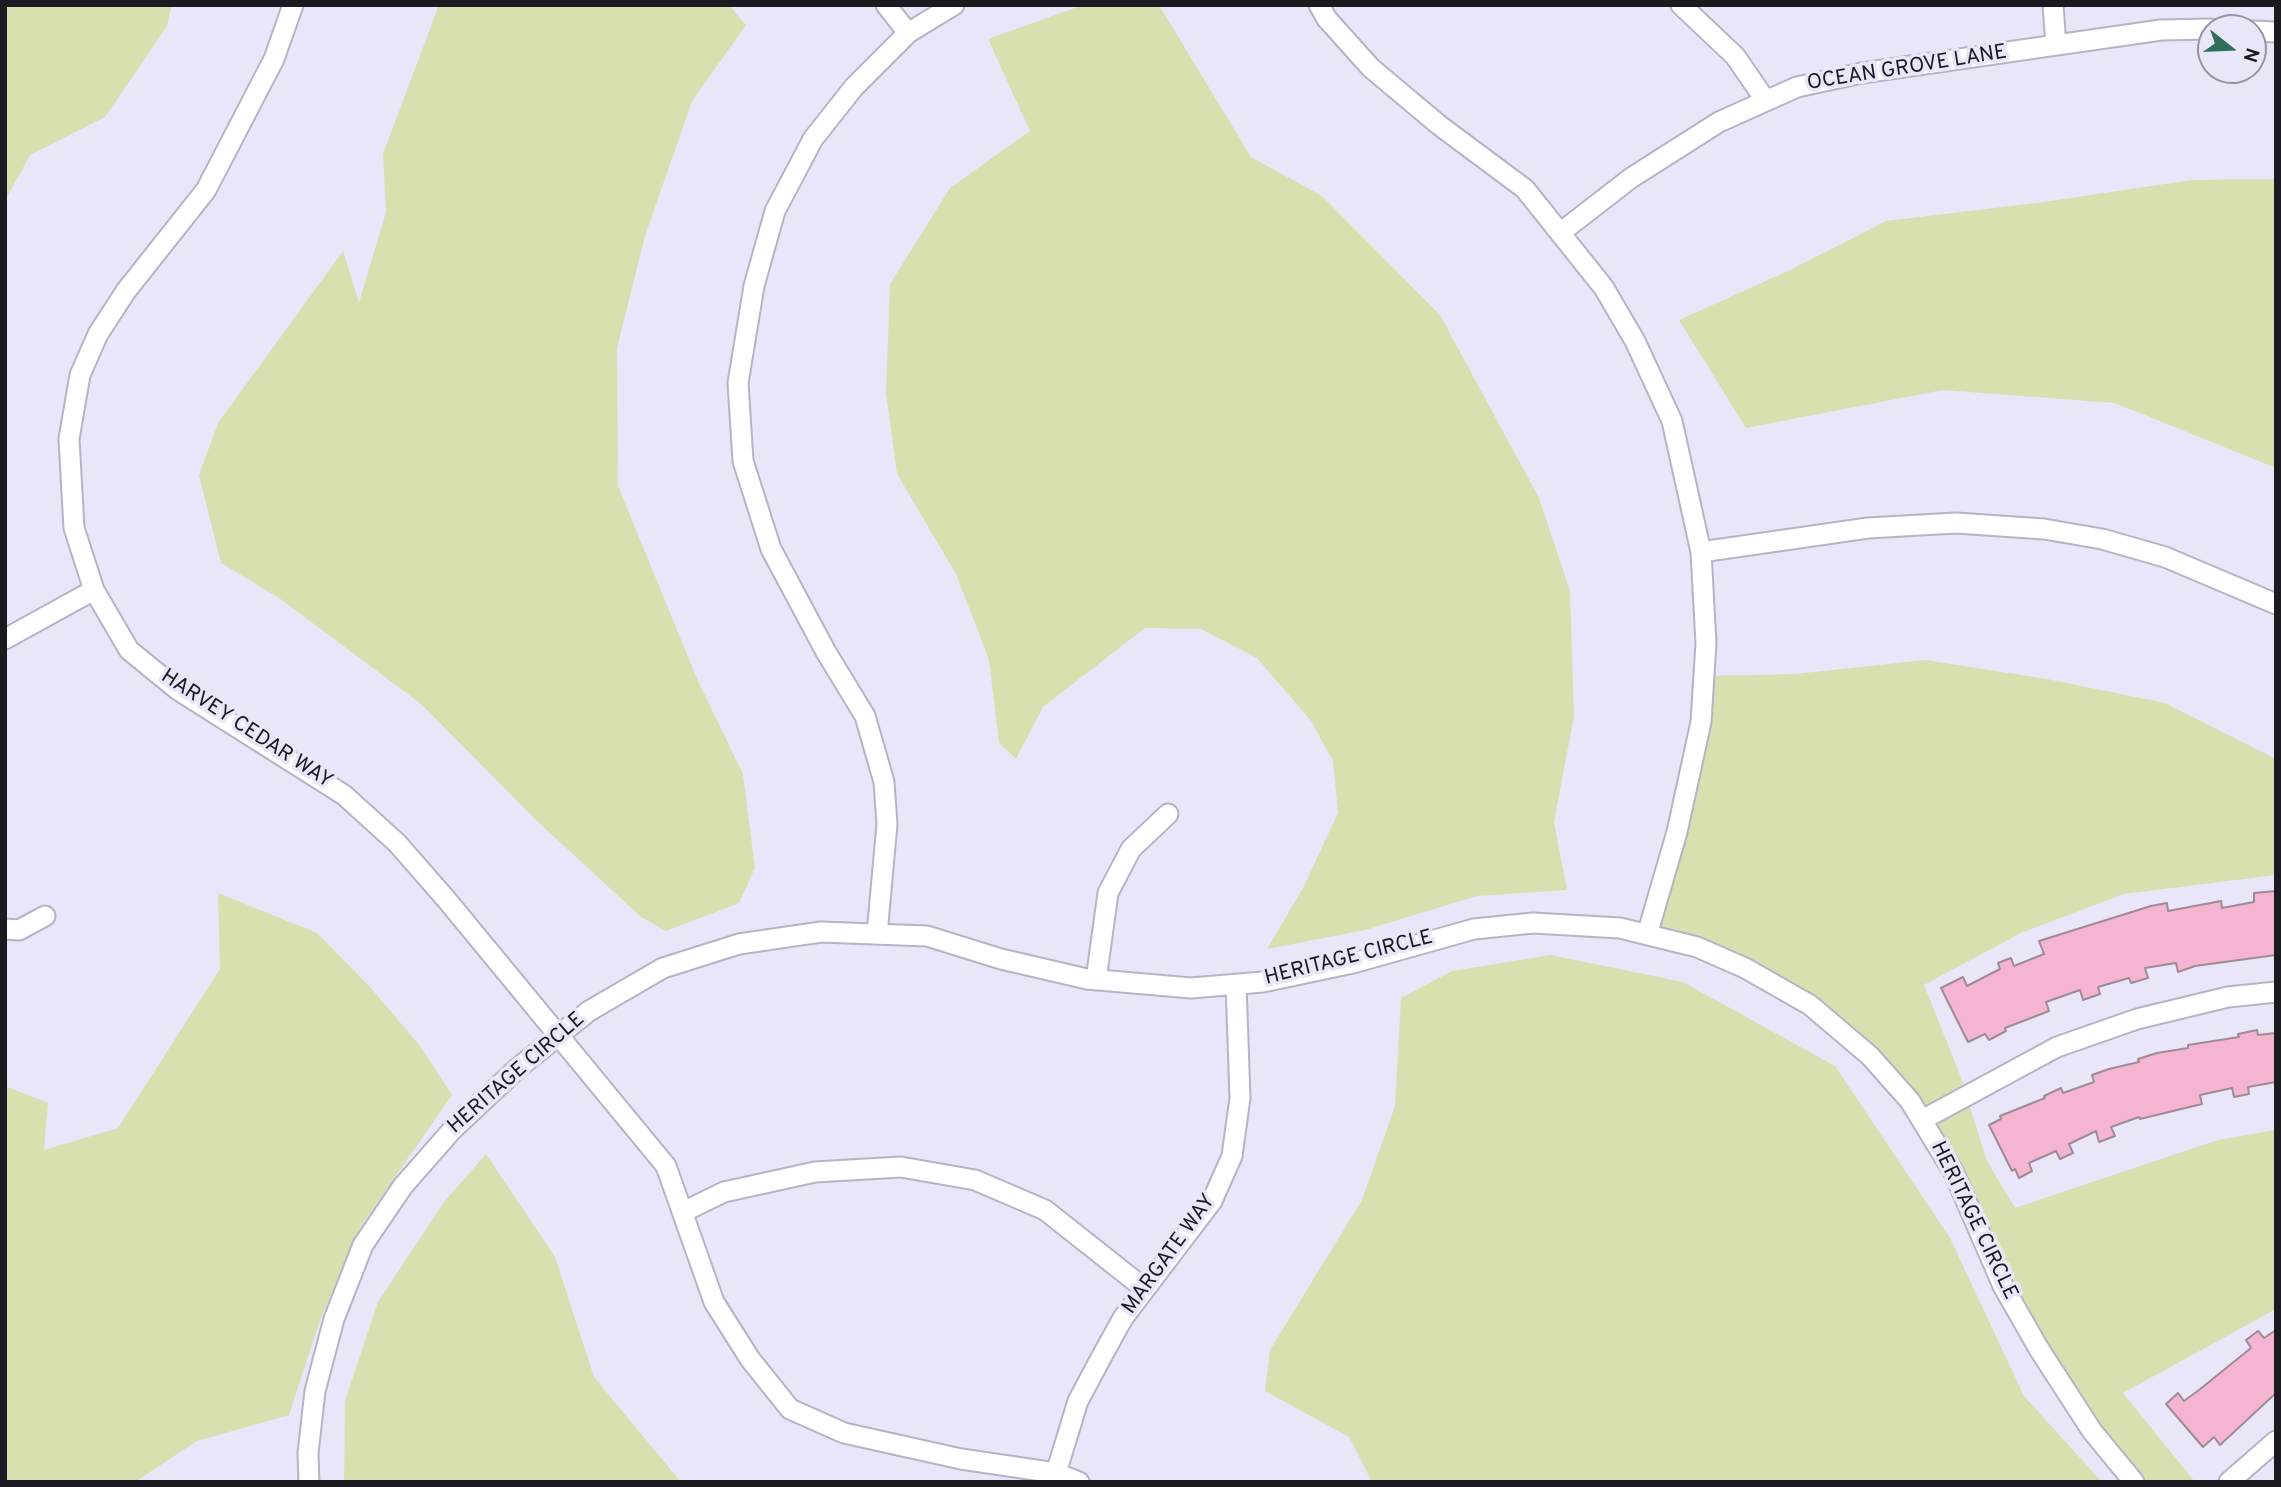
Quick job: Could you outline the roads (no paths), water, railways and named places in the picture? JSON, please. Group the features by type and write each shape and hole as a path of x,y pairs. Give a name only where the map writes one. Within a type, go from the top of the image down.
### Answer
{"street":[{"name":"HARVEY CEDAR WAY","path":"293,5 274,59 206,190 126,291 98,334 80,375 69,439 74,528 94,590 129,650 178,690 344,795 397,843 666,1166 714,1302 750,1359 790,1409 844,1433 961,1459 1056,1473 1079,1482"},
{"path":"886,5 908,33"},
{"path":"877,934 887,824 884,782 865,716 826,652 771,549 743,461 738,383 754,286 775,211 813,139 854,87 908,33 954,5"},
{"path":"1319,5 1327,19 1371,68 1439,125 1525,189 1604,288 1635,341 1672,421 1701,552 1706,643 1701,722 1677,832 1647,935"},
{"path":"1681,5 1735,56 1766,101"},
{"path":"2053,5 2056,45"},
{"name":"OCEAN GROVE LANE","path":"1560,233 1631,178 1708,129 1797,87 1862,73 2056,45 2161,30 2197,29"},
{"path":"1701,552 1881,527 1956,523 2044,529 2102,539 2165,557 2276,604"},
{"path":"5,639 94,590"},
{"path":"1096,980 1108,893 1131,849 1168,814"},
{"path":"5,929 19,930 45,916"},
{"name":"HERITAGE CIRCLE","path":"309,1482 308,1453 315,1391 334,1319 363,1245 402,1186 453,1129 558,1036 589,1011 663,968 738,944 821,932 877,934 927,936 1001,959 1096,980 1191,988 1236,984 1353,963 1474,929 1533,923 1589,924 1697,947 1745,968 1810,1005 1870,1056 1910,1101 1954,1173 2003,1286 2039,1349 2092,1431 2134,1482"},
{"name":"MARGATE WAY","path":"1056,1473 1078,1401 1124,1318 1212,1201 1232,1156 1240,1098 1236,984"},
{"path":"1922,1120 2068,1043 2137,1019 2228,997 2276,992"},
{"path":"682,1212 724,1192 815,1172 901,1167 975,1180 1045,1210 1145,1289"},
{"path":"2230,1482 2276,1441"}]}
